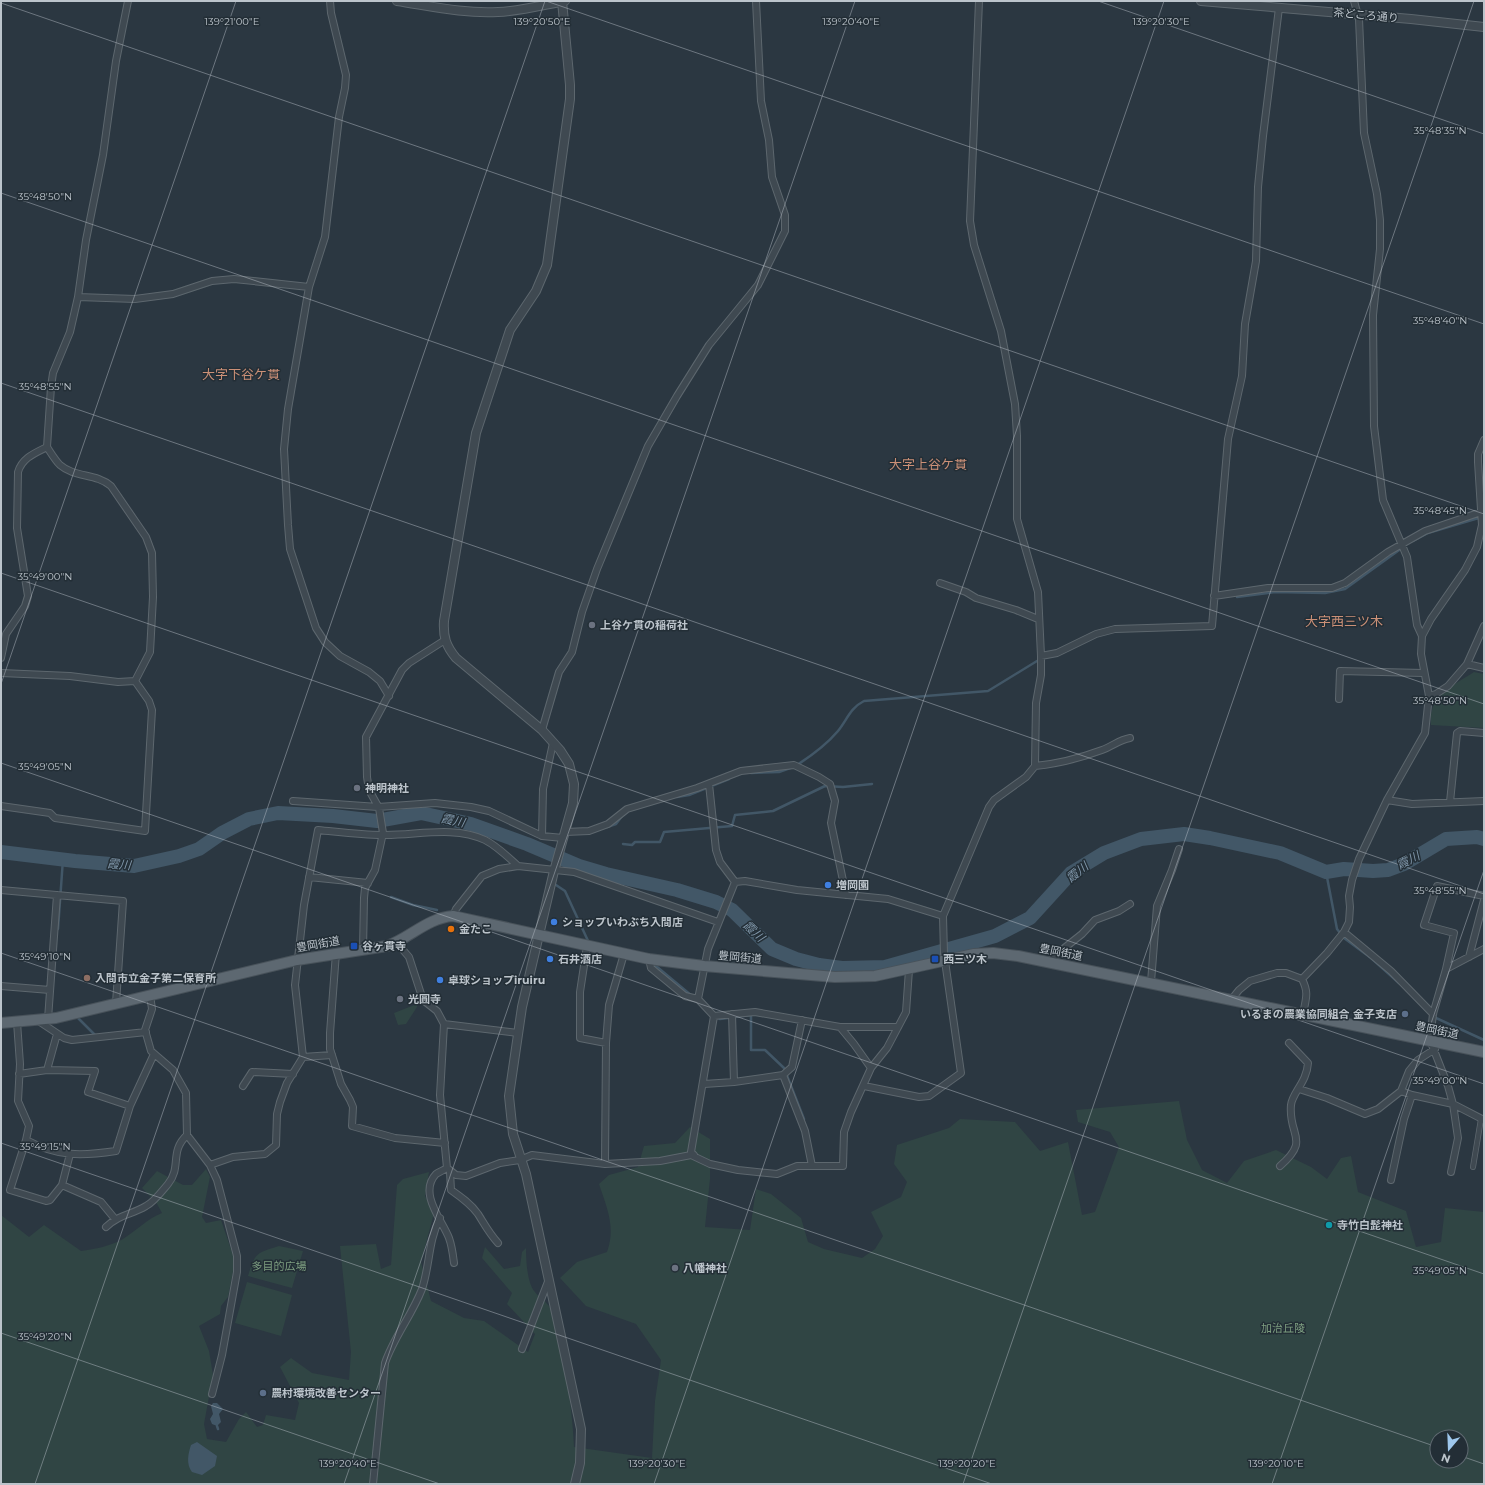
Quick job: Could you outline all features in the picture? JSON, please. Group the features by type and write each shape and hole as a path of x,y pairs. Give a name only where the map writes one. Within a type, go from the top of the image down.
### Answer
{"main road":[{"name":"豊岡街道","path":"1,1023 48,1019 298,960 398,943 427,924 438,919 452,916 649,959 704,966 835,977 875,976 910,970 945,957 993,952 1151,982 1302,1014 1432,1044 1484,1052"}],"street":[{"path":"128,1 116,61 103,155 86,240 78,297 70,332 54,373 48,406 47,447 59,464 67,469 104,480 111,486 146,537 152,553 153,597 150,652 135,681"},
{"path":"330,1 331,13 346,75 339,117 325,237 309,287 288,409 284,449 290,548 316,628 325,642 340,656 369,672 380,681 389,696"},
{"path":"397,1 469,11 497,12 524,10 563,1 570,99 548,256 536,291 510,330 476,433 444,621 445,640 456,658 542,730 565,757 572,774 574,784 573,803 554,869 538,935 518,1033 509,1096 513,1134 520,1160 526,1174 581,1429 580,1463 574,1484"},
{"path":"542,730 559,672 572,652 582,612 597,569 648,446 676,396 709,345 758,285 785,231 785,215 772,177 769,140 761,101 756,1"},
{"path":"864,1086 929,1096 962,1073 945,957 942,932 943,916 989,808 994,800 1026,777 1035,766 1036,703 1041,675 1038,592 1016,519 1017,436 1015,404 1001,331 974,245 970,221 979,1"},
{"name":"茶どころ通り","path":"1201,1 1357,14 1484,27"},
{"path":"1354,1 1359,19 1364,133 1377,194 1380,220 1380,249 1373,315 1372,399 1374,426 1383,500 1407,557 1417,626 1422,636"},
{"path":"1041,656 1057,652 1096,634 1115,629 1212,626 1228,439 1242,376 1245,324 1256,260 1258,187 1279,8"},
{"path":"78,297 135,299 173,294 212,281 234,279 309,287"},
{"path":"1302,979 1343,934 1349,922 1349,896 1352,880 1359,859 1387,800 1425,733 1429,696 1423,673 1421,654 1422,636 1430,619 1473,557 1480,537 1483,512 1478,454 1484,440"},
{"path":"1,658 6,634 25,606 28,596 17,528 18,472 20,464 27,458 47,447"},
{"path":"1214,596 1268,588 1332,588 1345,583 1402,543 1425,531 1483,512"},
{"path":"940,583 966,592 976,598 1016,610 1038,619"},
{"path":"1429,696 1436,694 1448,686 1467,664 1484,626"},
{"path":"363,950 364,898 368,883 374,870 383,834 379,808 369,790 366,737 402,670 409,663 445,640"},
{"path":"1467,664 1484,668"},
{"path":"1339,699 1340,671 1423,673"},
{"path":"1,673 70,676 118,682 135,681"},
{"path":"1,806 50,813 55,818 146,831 152,710 149,701 135,681"},
{"path":"1450,802 1457,733 1460,731 1484,733"},
{"path":"1035,766 1051,764 1092,754 1105,749 1121,739 1130,738"},
{"path":"542,836 543,789 553,743"},
{"path":"293,801 379,808 435,803 471,807 489,811 542,836 563,839 608,824 627,809 709,784 741,771 794,765 820,777 830,784 835,801 831,823 846,895"},
{"path":"709,784 716,850 720,862 735,882"},
{"path":"1387,800 1412,804 1484,801"},
{"path":"210,1165 233,1157 265,1154 271,1151 276,1145 277,1114 280,1102 293,1074 303,1058 295,985 309,877 318,830 383,834 436,832 468,835 484,839 497,847 518,866"},
{"path":"1151,982 1155,950 1157,906 1172,870 1179,848"},
{"path":"452,916 482,876 499,869 518,866 574,872 718,922"},
{"path":"309,877 368,883"},
{"path":"735,882 745,881 797,890 888,899 943,916"},
{"path":"698,999 708,949 718,922 732,893 735,882"},
{"path":"1451,1172 1458,1138 1453,1104 1432,1044 1433,1014 1446,969 1454,933 1424,925 1437,886 1484,896"},
{"path":"1,890 123,901 116,1003"},
{"path":"48,1019 57,895"},
{"path":"1468,957 1484,900"},
{"path":"1049,962 1082,934 1094,920 1130,904"},
{"path":"1343,934 1391,971 1433,1014"},
{"path":"398,943 409,957 423,1000 437,1011 444,1024 440,1095 452,1190 469,1204 478,1214 488,1233 498,1242"},
{"path":"587,946 580,992 580,1038 606,1042"},
{"path":"1446,969 1484,948"},
{"path":"336,953 330,1033 332,1055 341,1084 353,1107 352,1126 396,1138 445,1143"},
{"path":"605,1164 606,1042 609,1005 624,954"},
{"path":"649,959 651,968 685,996 698,999 714,1016"},
{"path":"449,1170 456,1175 466,1176 500,1163 520,1160 532,1155 605,1164 660,1161 680,1155 694,1156 710,1164 765,1174 777,1174 797,1166 843,1166 842,1149 844,1132 851,1112 871,1068 887,1048 906,1012 910,970"},
{"path":"1231,1000 1239,990 1250,982 1277,973 1286,973 1302,979"},
{"path":"1302,979 1307,994 1302,1014"},
{"path":"1,986 50,990"},
{"path":"150,995 152,1009 146,1032 151,1051 173,1070 186,1093 187,1135 210,1165 217,1180 238,1261 222,1355 212,1394"},
{"path":"714,1016 755,1012 840,1027 898,1027"},
{"path":"732,1014 734,1082"},
{"path":"694,1156 692,1152 714,1016"},
{"path":"37,1020 64,1038 72,1040 146,1032"},
{"path":"704,1084 734,1082 783,1075 792,1066 802,1020"},
{"path":"17,1022 19,1074 18,1101 29,1126 10,1190 46,1201 54,1198 62,1185 70,1154"},
{"path":"444,1024 518,1033"},
{"path":"840,1027 871,1068"},
{"path":"47,1070 57,1034"},
{"path":"1280,1166 1295,1150 1298,1142 1292,1122 1291,1104 1307,1074 1308,1063 1289,1043"},
{"path":"1299,1089 1327,1098 1365,1114 1378,1109 1401,1090 1410,1071 1432,1044"},
{"path":"26,1140 55,1152 70,1154 86,1155 116,1151 130,1106 154,1054"},
{"path":"303,1058 332,1055"},
{"path":"19,1074 47,1070 95,1071 88,1092 130,1106"},
{"path":"243,1086 252,1072 293,1074"},
{"path":"783,1075 805,1131 812,1166"},
{"path":"1401,1090 1412,1095 1453,1104 1483,1119 1473,1167"},
{"path":"1391,1180 1404,1119 1412,1095"},
{"path":"106,1227 115,1219 148,1205 167,1184 172,1178 175,1170 176,1152 179,1142 187,1135"},
{"path":"449,1170 436,1174 430,1188 430,1195 432,1205 450,1240 454,1263"},
{"path":"62,1185 101,1202 115,1219"},
{"path":"372,1484 385,1363 392,1345 415,1307 422,1287 430,1240 440,1218"},
{"path":"522,1349 549,1279"}],"green space":[{"path":"1474,672 1484,674 1484,728 1431,725 1431,715 1438,699 1450,687"},
{"path":"417,1004 417,1007 406,1024 398,1025 394,1013"},
{"name":"加治丘陵","path":"1179,1101 1187,1140 1202,1170 1227,1183 1244,1161 1276,1150 1311,1167 1327,1179 1341,1158 1351,1156 1358,1192 1406,1211 1416,1247 1441,1242 1445,1208 1484,1212 1484,1484 1,1484 1,1215 29,1237 44,1225 81,1251 97,1248 113,1244 123,1239 147,1221 162,1213 156,1202 142,1188 157,1171 183,1185 192,1185 206,1169 210,1177 202,1217 206,1223 221,1220 235,1261 228,1297 221,1306 220,1314 199,1326 209,1351 213,1375 204,1424 207,1439 226,1442 239,1419 246,1412 257,1427 263,1425 266,1415 295,1420 299,1403 280,1367 291,1358 312,1373 349,1380 351,1352 340,1246 376,1244 381,1269 391,1265 397,1185 403,1179 429,1172 425,1196 434,1213 421,1262 431,1301 464,1318 484,1321 528,1352 535,1334 507,1304 512,1293 482,1258 485,1247 504,1269 520,1266 522,1252 526,1248 530,1283 537,1294 550,1307 556,1327 569,1395 574,1447 652,1458 655,1401 661,1360 636,1324 586,1306 560,1278 577,1262 607,1252 610,1243 611,1226 599,1184 609,1175 638,1167 644,1146 675,1143 690,1127 710,1139 710,1179 705,1227 750,1230 756,1189 771,1194 801,1218 808,1242 824,1249 862,1258 875,1249 883,1236 871,1212 901,1197 907,1182 894,1164 897,1145 949,1128 960,1119 1015,1122 1040,1151 1068,1142 1082,1215 1095,1212 1119,1147 1110,1132 1078,1122 1076,1110"},
{"name":"多目的広場","path":"279,1246 303,1251 292,1288 248,1276 255,1258 258,1255 265,1250"},
{"path":"247,1282 292,1295 281,1336 235,1323"}],"water":[{"path":"213,1403 217,1403 223,1409 219,1414 221,1422 217,1426 212,1424 210,1419 213,1414 211,1406"},
{"path":"197,1442 217,1456 215,1466 202,1475 192,1472 188,1462 188,1455 191,1445"}],"waterway":[{"path":"1413,541 1428,533 1482,517"},
{"path":"1237,597 1275,592 1325,593 1345,589 1402,548"},
{"path":"797,765 829,741 855,707 864,701 988,691 1037,661"},
{"path":"751,773 779,772 793,767"},
{"path":"677,797 689,795 729,779"},
{"path":"623,844 632,845 635,842 660,842 664,832 732,826 735,815 773,811 825,786 843,787 872,784"},
{"name":"霞川","path":"1,852 75,861 134,866 179,856 199,849 222,833 249,819 278,813 333,816 377,821 421,813 471,824 527,844 579,866 606,874 677,890 716,902 732,910 772,949 796,959 819,965 842,968 885,967 995,936 1030,918 1071,873 1104,853 1141,839 1184,834 1210,838 1280,853 1326,872 1344,869 1373,871 1388,870 1404,864 1446,839 1477,837 1484,839"},
{"path":"607,827 616,824 622,816"},
{"path":"58,929 63,859"},
{"path":"1326,872 1337,929 1344,938 1371,958 1399,983"},
{"path":"556,885 565,891 589,943"},
{"path":"391,897 413,905 437,910"},
{"path":"650,964 656,966 692,996"},
{"path":"718,1017 720,1019 751,1015 751,1050 765,1050 784,1068 804,1119"},
{"path":"77,1017 95,1035"},
{"path":"1434,1017 1484,1040"}],"place":[{"name":"上谷ケ貫の稲荷社","path":"592,625"},
{"name":"神明神社","path":"357,788"},
{"name":"増岡園","path":"828,885"},
{"name":"ショップいわぶち入間店","path":"554,922"},
{"name":"金たこ","path":"451,929"},
{"name":"谷ヶ貫寺","path":"354,946"},
{"name":"石井酒店","path":"550,959"},
{"name":"西三ツ木","path":"935,959"},
{"name":"入間市立金子第二保育所","path":"87,978"},
{"name":"卓球ショップiruiru","path":"440,980"},
{"name":"光圓寺","path":"400,999"},
{"name":"いるまの農業協同組合 金子支店","path":"1405,1014"},
{"name":"寺竹白髭神社","path":"1329,1225"},
{"name":"八幡神社","path":"675,1268"},
{"name":"農村環境改善センター","path":"263,1393"}],"district":[{"name":"大字下谷ケ貫","path":"241,374"},
{"name":"大字上谷ケ貫","path":"928,464"},
{"name":"大字西三ツ木","path":"1344,621"}]}
